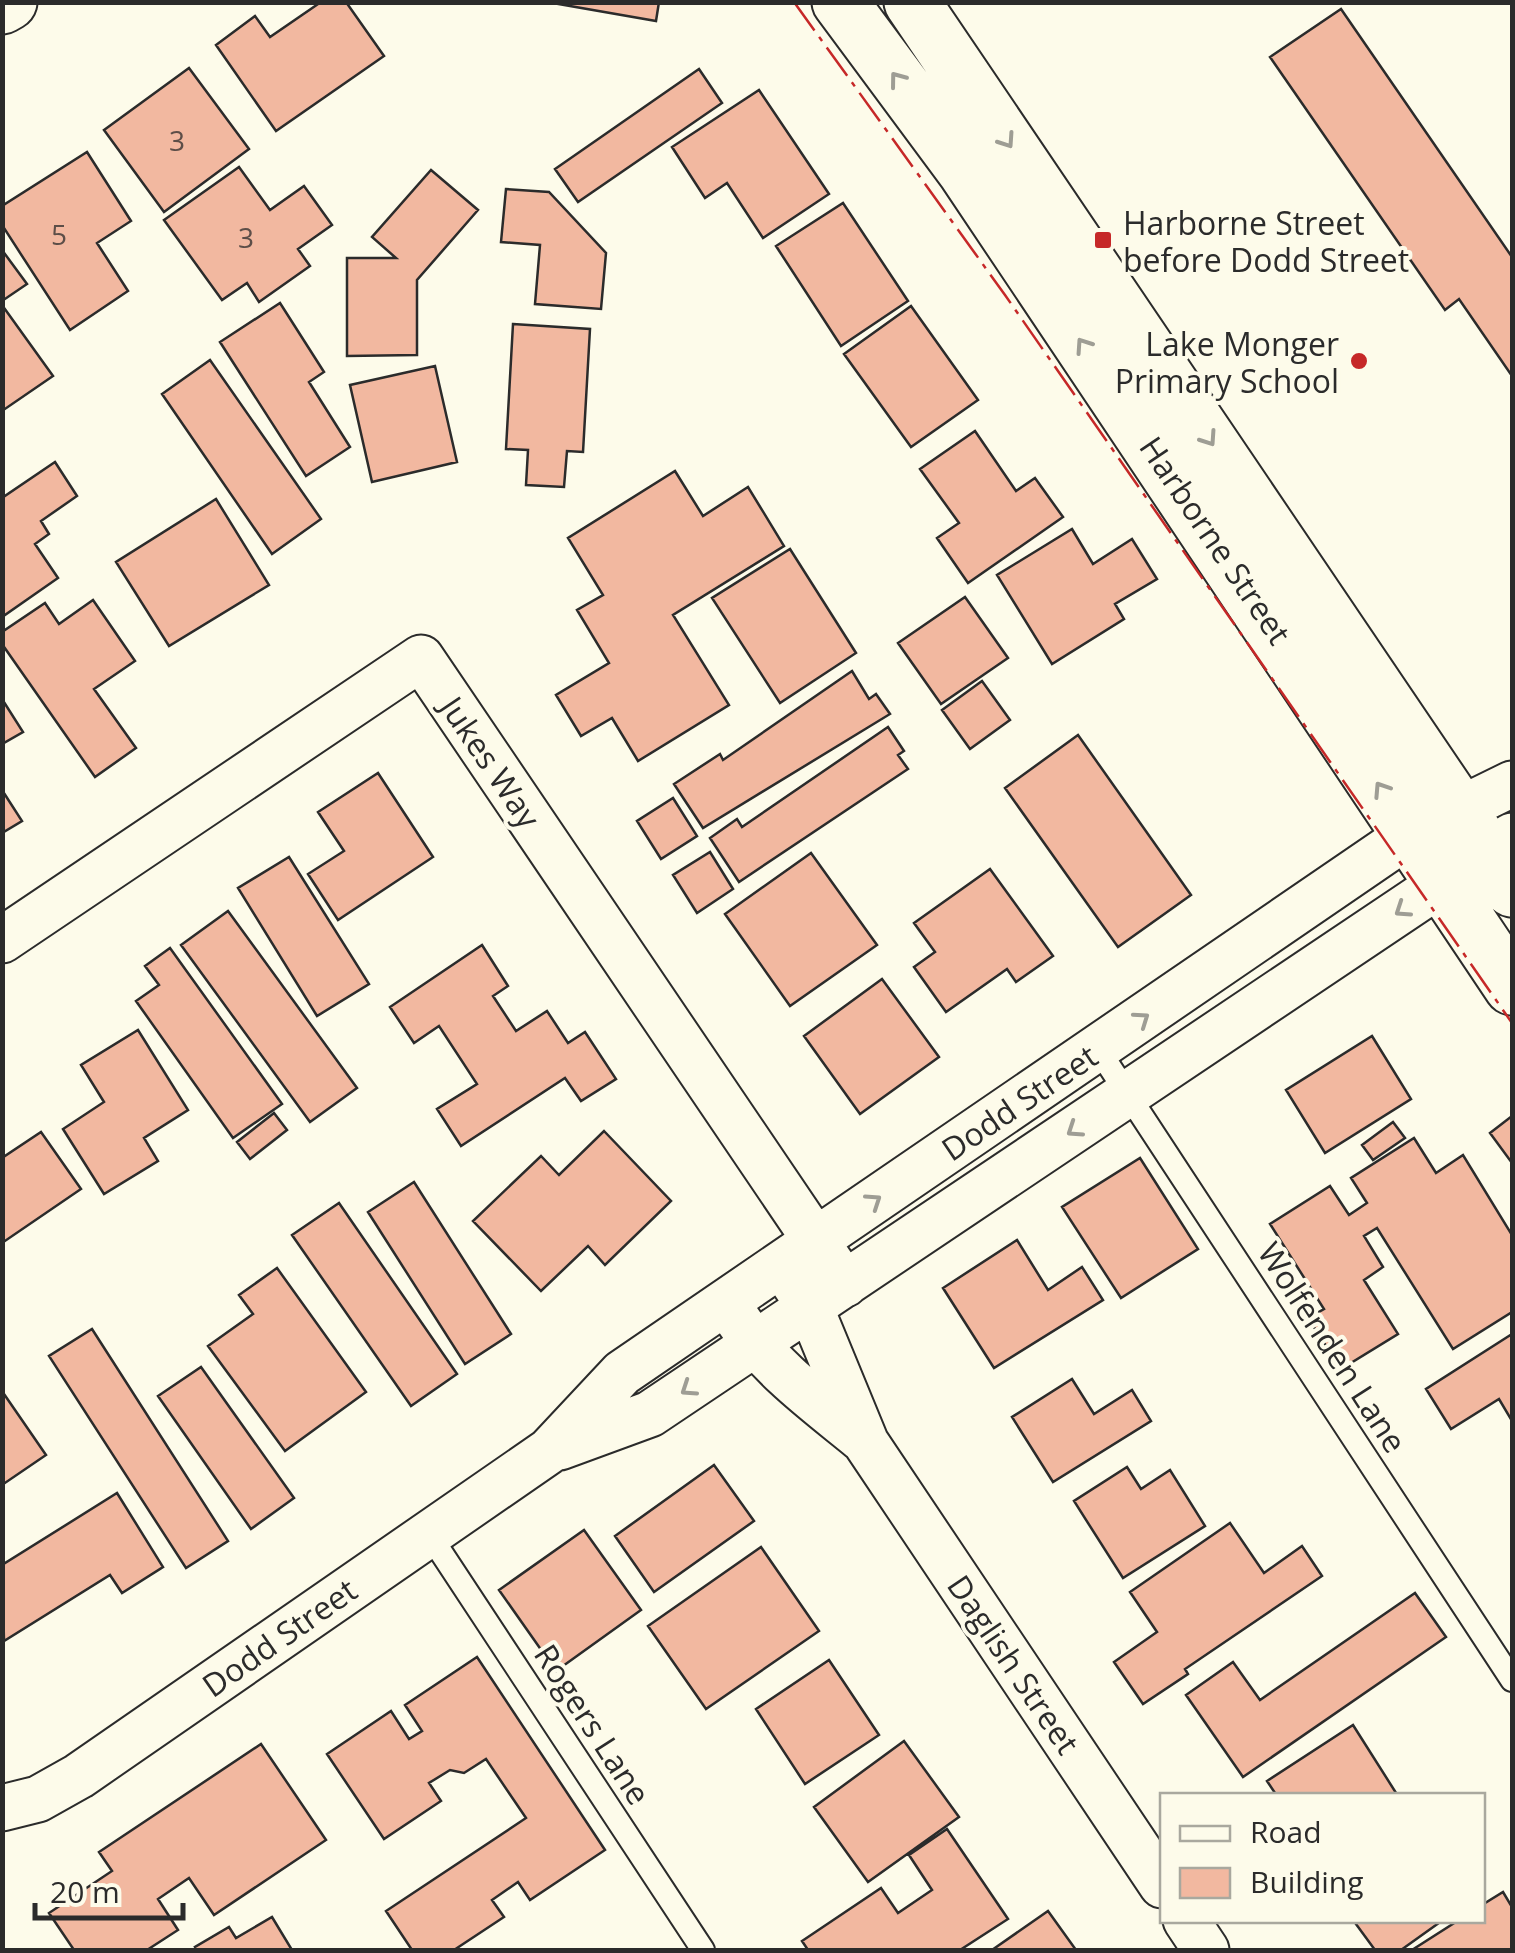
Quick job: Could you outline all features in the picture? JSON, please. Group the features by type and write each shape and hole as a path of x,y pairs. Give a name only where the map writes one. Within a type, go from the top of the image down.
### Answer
{"main road":[{"name":"Harborne Street","path":"840,2 966,172 1512,987"},
{"name":"Harborne Street","path":"912,2 1493,847"}],"street":[{"name":"Jukes Way","path":"2,940 421,658 828,1296"},
{"name":"Dodd Street","path":"548,1451 650,1414 1443,882 1493,847 1512,784"},
{"name":"Dodd Street","path":"2,1808 38,1799 79,1776 429,1534 548,1451 622,1373 1410,834 1493,847"},
{"name":"Daglish Street","path":"828,1296 866,1443"},
{"name":"Daglish Street","path":"726,1302 754,1344 866,1443 1160,1882"},
{"path":"1188,1923 1206,1950"}],"lane":[{"name":"Wolfenden Lane","path":"1098,1049 1512,1680"},
{"name":"Rogers Lane","path":"429,1534 703,1950"}],"building":[{"path":"321,2 346,2 384,56 276,131 216,45 255,16 270,37"},
{"path":"547,2 659,2 656,21"},
{"path":"1341,9 1512,257 1512,376 1459,299 1445,310 1270,57"},
{"path":"189,68 249,149 164,212 104,130"},
{"path":"699,69 722,103 578,202 555,169"},
{"path":"759,90 829,194 763,238 727,183 705,198 672,147"},
{"path":"87,152 131,221 97,243 128,291 70,330 2,225 2,206"},
{"path":"239,167 270,210 304,186 332,225 298,249 310,266 259,302 247,283 222,300 164,220"},
{"path":"431,170 478,210 417,280 417,355 347,356 347,258 396,258 372,237"},
{"path":"506,189 549,192 606,253 601,309 535,304 540,245 501,242"},
{"path":"843,203 908,301 841,346 776,246"},
{"path":"2,250 27,284 2,301"},
{"path":"280,303 324,372 309,382 350,447 306,476 220,342"},
{"path":"2,305 53,376 2,411"},
{"path":"911,306 978,400 911,447 844,354"},
{"path":"513,324 590,329 583,452 567,451 564,487 526,485 528,450 506,449"},
{"path":"210,360 321,519 272,554 162,394"},
{"path":"435,366 457,462 372,482 350,385"},
{"path":"975,431 1016,491 1035,478 1063,517 968,583 937,538 959,523 920,469"},
{"path":"55,462 77,496 41,521 49,534 35,544 58,578 2,617 2,498"},
{"path":"675,471 703,516 748,487 784,546 673,615 729,705 638,761 612,718 581,736 556,695 609,663 577,610 603,595 568,538"},
{"path":"216,499 269,585 169,646 116,562"},
{"path":"1072,529 1093,564 1132,539 1157,579 1115,604 1124,619 1052,664 997,575"},
{"path":"790,549 856,653 780,703 712,598"},
{"path":"965,597 1008,658 941,704 898,643"},
{"path":"93,600 135,661 94,689 136,748 95,777 2,644 2,632 45,603 59,624"},
{"path":"852,671 869,699 876,694 890,714 703,828 674,784 720,754 723,760"},
{"path":"982,681 1010,720 970,749 942,710"},
{"path":"2,699 23,732 2,744"},
{"path":"888,727 904,751 898,755 908,769 739,882 710,838 737,819 742,827"},
{"path":"1078,735 1191,895 1118,947 1005,788"},
{"path":"378,773 433,857 338,920 308,874 344,851 318,812"},
{"path":"2,790 22,821 2,833"},
{"path":"673,798 697,836 661,859 637,821"},
{"path":"710,852 733,889 697,913 673,875"},
{"path":"811,853 877,945 790,1006 725,914"},
{"path":"289,857 369,984 317,1016 238,888"},
{"path":"990,869 1053,956 1016,982 1007,969 946,1012 914,967 935,952 914,923"},
{"path":"228,911 357,1088 310,1122 181,945"},
{"path":"482,945 508,986 493,996 516,1031 547,1011 568,1043 585,1032 616,1079 581,1101 565,1078 461,1146 437,1109 477,1084 439,1026 414,1043 390,1007"},
{"path":"170,948 282,1104 233,1138 136,1001 159,985 145,966"},
{"path":"882,979 939,1057 860,1114 804,1036"},
{"path":"138,1030 188,1110 144,1138 158,1161 104,1194 63,1129 104,1102 81,1065"},
{"path":"1372,1036 1411,1099 1325,1153 1286,1090"},
{"path":"274,1113 287,1130 250,1159 237,1142"},
{"path":"1512,1116 1512,1163 1490,1133"},
{"path":"1393,1122 1405,1138 1373,1160 1362,1145"},
{"path":"604,1131 671,1201 605,1265 588,1246 541,1291 473,1221 541,1156 559,1175"},
{"path":"41,1132 81,1189 2,1243 2,1158"},
{"path":"1414,1138 1436,1173 1463,1155 1512,1235 1512,1312 1453,1349 1377,1228 1364,1236 1383,1267 1364,1280 1398,1334 1341,1369 1308,1318 1324,1309 1270,1224 1330,1186 1349,1215 1367,1203 1351,1178"},
{"path":"1140,1158 1198,1249 1121,1298 1062,1207"},
{"path":"414,1182 511,1334 465,1364 368,1212"},
{"path":"339,1203 457,1374 411,1406 292,1235"},
{"path":"1017,1240 1048,1290 1082,1267 1103,1300 994,1368 943,1288"},
{"path":"277,1268 366,1392 285,1451 208,1346 253,1314 239,1295"},
{"path":"92,1329 228,1541 186,1568 49,1356"},
{"path":"1512,1334 1512,1421 1499,1399 1451,1429 1426,1389"},
{"path":"201,1367 294,1498 251,1529 158,1396"},
{"path":"1072,1379 1094,1414 1132,1390 1151,1421 1053,1482 1012,1417"},
{"path":"2,1395 46,1455 2,1485"},
{"path":"714,1465 754,1521 654,1592 615,1536"},
{"path":"1127,1467 1141,1489 1170,1470 1205,1526 1123,1578 1074,1501"},
{"path":"117,1493 163,1567 122,1593 110,1575 4,1641 2,1565"},
{"path":"1230,1523 1264,1573 1302,1546 1322,1576 1185,1669 1188,1674 1143,1704 1114,1662 1157,1632 1130,1592"},
{"path":"584,1530 641,1610 556,1671 499,1590"},
{"path":"761,1547 819,1631 706,1709 648,1626"},
{"path":"1415,1593 1446,1637 1243,1777 1186,1695 1233,1662 1260,1700"},
{"path":"477,1657 605,1850 530,1900 518,1882 492,1900 504,1917 454,1950 412,1950 386,1911 526,1818 486,1759 464,1773 450,1770 429,1783 441,1801 384,1839 327,1754 391,1711 409,1739 422,1731 405,1705"},
{"path":"829,1660 879,1735 805,1784 756,1709"},
{"path":"1353,1725 1396,1793 1275,1793 1267,1781"},
{"path":"904,1741 959,1817 868,1882 814,1807"},
{"path":"261,1744 326,1840 214,1915 189,1878 158,1899 178,1930 147,1950 74,1950 49,1913 112,1871 99,1852"},
{"path":"947,1829 1008,1919 960,1950 808,1950 802,1941 881,1888 898,1913 932,1890 909,1855"},
{"path":"1503,1892 1512,1907 1512,1950 1412,1950 1454,1923 1485,1923 1485,1903"},
{"path":"1048,1911 1076,1950 992,1950"},
{"path":"272,1917 292,1950 195,1947 229,1927 236,1938"},
{"path":"1355,1923 1439,1923 1401,1950 1375,1950"}],"power":[{"path":"794,2 1005,295 1512,1023"}],"place":[{"name":"Harborne Street before Dodd Street","path":"1103,240"},
{"name":"Lake Monger Primary School","path":"1359,361"}]}
